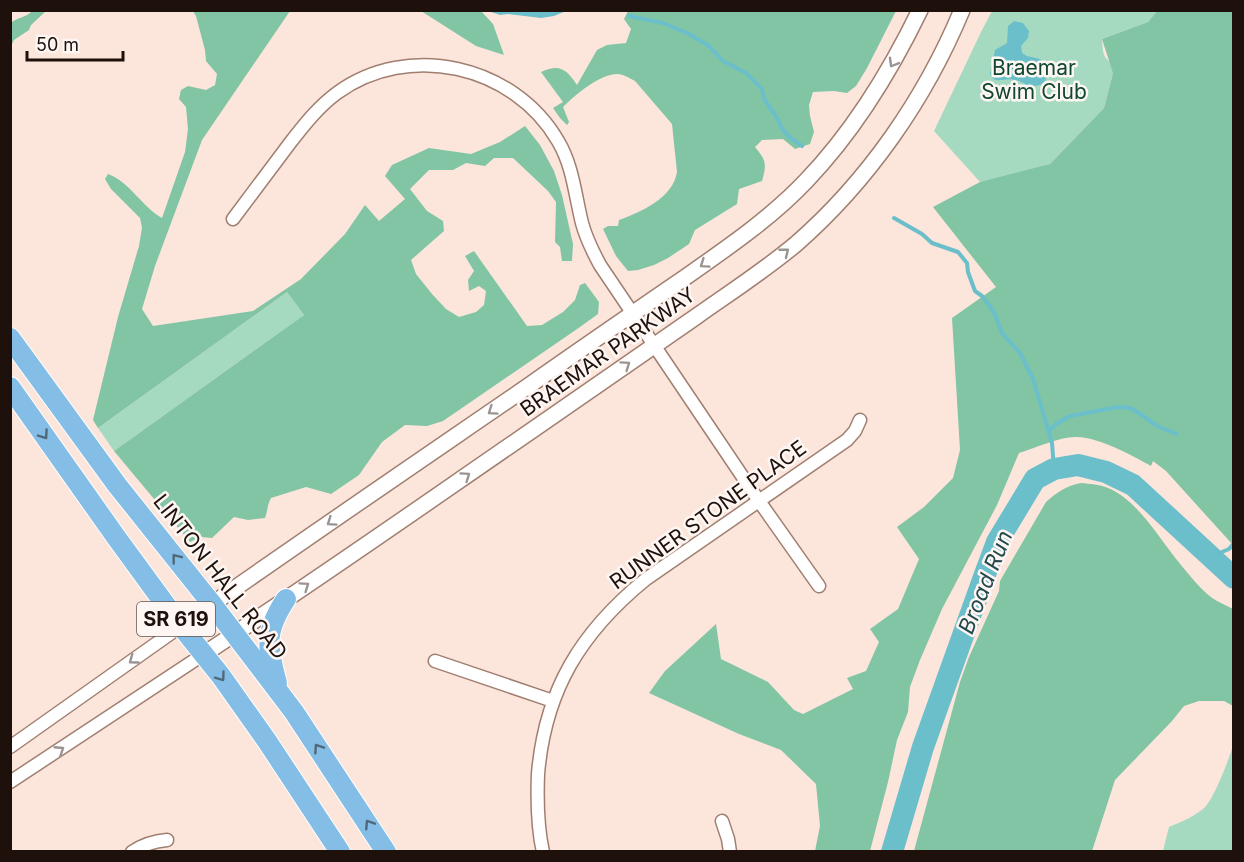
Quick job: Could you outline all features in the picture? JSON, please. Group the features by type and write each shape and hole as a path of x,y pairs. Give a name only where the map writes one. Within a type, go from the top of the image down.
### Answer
{"main road":[{"name":"LINTON HALL ROAD","path":"10,338 117,485 236,634 294,712 386,852"},
{"name":"SR 619","path":"10,387 116,537 267,741 340,852"},
{"path":"279,692 270,659 269,641 276,614 286,599"}],"street":[{"name":"BRAEMAR PARKWAY","path":"181,626 740,239 774,211 807,180 870,103 902,48 920,10"},
{"name":"BRAEMAR PARKWAY","path":"204,654 654,346 770,265 797,243 857,182 884,149 907,115 950,39 962,10"},
{"path":"233,219 303,126 321,106 359,80 399,67 441,66 475,73 509,90 528,105 558,141 567,159 582,223 600,265 819,586"},
{"name":"RUNNER STONE PLACE","path":"543,852 538,821 537,792 543,737 553,701 567,671 585,642 623,597 847,440 855,431 860,420"},
{"path":"10,747 181,626"},
{"path":"10,782 204,654"},
{"path":"435,662 553,701"},
{"path":"722,821 730,852"},
{"path":"132,852 143,844 155,840 167,840"}],"green space":[{"path":"33,10 46,11 31,25 29,30 14,40 11,46 11,23"},
{"path":"860,10 863,12 896,11 856,86 847,93 813,92 809,105 814,132 810,144 795,149 783,139 762,140 755,147 764,162 765,170 762,181 739,189 737,204 695,230 689,244 654,265 628,271 616,256 603,229 608,226 618,226 619,220 655,203 669,189 677,172 672,124 635,81 617,74 596,81 563,107 569,122 567,125 553,108 563,102 541,72 558,68 570,75 577,85 597,50 607,45 626,43 631,29 624,19 628,11"},
{"path":"193,11 290,11 202,140 155,266 142,309 153,326 253,311 301,279 345,234 365,205 379,221 405,199 385,176 392,165 429,148 471,154 500,142 525,126 540,145 554,171 573,244 572,261 562,261 560,247 555,242 556,202 548,191 513,158 494,158 485,166 466,163 453,170 429,170 410,189 427,211 443,221 444,231 411,260 416,274 446,309 459,317 476,312 484,305 486,291 479,286 469,291 468,280 474,271 465,256 474,251 527,326 542,325 563,312 575,300 580,285 585,283 599,302 598,314 443,421 427,426 405,425 382,442 359,475 331,494 306,487 271,498 265,518 248,520 234,517 212,538 201,537 190,542 114,451 304,315 287,292 98,428 93,420 142,228 140,218 111,189 105,179 108,174 116,178 162,218 185,152 188,129 186,107 179,99 181,90 188,86 206,90 215,85 217,74 206,61 205,50"},
{"path":"421,11 481,11 493,24 504,55 476,46"},
{"name":"Braemar Swim Club","path":"992,11 1157,11 1148,22 1102,39 1104,54 1113,64 1113,73 1104,108 1050,164 1009,177 980,182 934,131"},
{"path":"1157,11 1233,11 1233,545 1166,471 1153,461 1151,466 1106,444 1077,437 1056,440 1019,453 997,505 942,609 920,660 910,687 908,712 897,740 870,851 815,851 820,826 816,784 781,750 739,734 649,693 665,671 716,624 721,659 768,682 794,710 803,714 853,689 847,678 866,671 879,642 870,629 898,609 919,559 897,527 924,507 953,478 960,450 952,318 996,287 933,207 980,182 1050,164 1104,108 1113,73 1102,39 1148,22"},
{"path":"287,292 304,315 114,451 98,428"},
{"path":"1081,483 1105,487 1129,502 1139,511 1202,589 1212,598 1233,609 1233,706 1224,701 1199,701 1184,706 1115,780 1092,851 914,851 960,682 999,591 1000,581 1046,502 1062,490"},
{"path":"1233,746 1233,851 1163,851 1169,827 1203,809 1212,797"}],"water":[{"path":"488,11 566,11 541,18 500,15"},
{"path":"1014,21 1023,23 1029,31 1028,38 1021,46 1022,53 1040,59 1046,67 1046,80 1039,85 1031,86 1013,79 996,80 990,74 995,50 1007,43 1008,26"}],"waterway":[{"path":"629,16 663,23 689,34 709,46 723,61 746,73 762,89 764,99 781,127 788,136 802,146"},
{"path":"894,218 922,234 932,243 958,252 967,263 975,291 982,296 994,312 1002,333 1020,353 1033,379 1052,443 1054,469"},
{"path":"1050,430 1070,416 1118,407 1131,408 1159,427 1177,434"},
{"name":"Broad Run","path":"892,852 923,747 997,542 1035,479 1054,469 1078,465 1106,472 1133,485 1234,578"},
{"path":"1210,557 1229,549 1234,543"}]}
